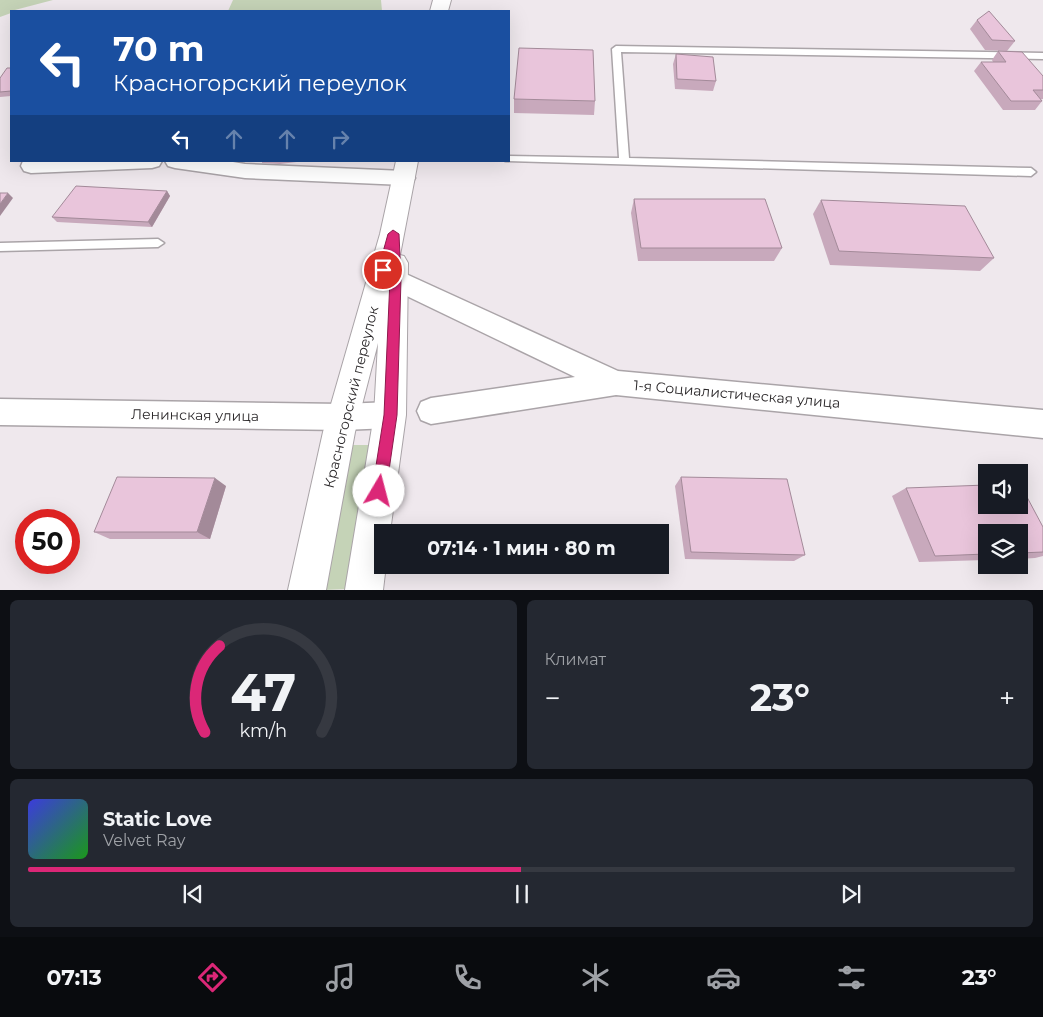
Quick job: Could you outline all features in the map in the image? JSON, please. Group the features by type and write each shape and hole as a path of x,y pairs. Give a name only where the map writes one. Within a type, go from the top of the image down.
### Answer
{"main road":[{"path":"393,234 406,169"},
{"name":"Красногорский переулок","path":"364,590 390,415 395,279 393,234"},
{"name":"Красногорский переулок","path":"307,590 343,417 393,234"}],"street":[{"path":"31,166 128,162"},
{"path":"181,162 245,172 406,169"},
{"path":"395,279 616,383"},
{"name":"1-я Социалистическая улица","path":"432,411 616,383 1043,424"},
{"name":"Ленинская улица","path":"0,412 343,417 390,415"}],"lane":[{"path":"624,162 616,49 1043,56"},
{"path":"510,159 1031,172"},
{"path":"0,246 158,243"}],"green space":[{"path":"0,0 53,0 10,10 10,13 0,17"},
{"path":"233,0 381,0 382,10 228,10"},
{"path":"350,445 373,445 349,589 323,590"}],"building":[{"path":"989,11 1015,41 992,40 977,20"},
{"path":"519,48 593,50 595,101 514,99"},
{"path":"998,51 1022,52 1043,76 1043,90 1033,90 1042,101 1011,101 981,62 1006,62"},
{"path":"676,54 713,57 716,81 677,79"},
{"path":"7,68 10,68 10,91 0,92 0,78"},
{"path":"76,186 167,191 148,222 52,217"},
{"path":"0,193 8,193 0,204"},
{"path":"634,199 765,199 782,248 641,248"},
{"path":"821,200 965,206 994,258 839,251"},
{"path":"117,477 215,478 197,532 94,532"},
{"path":"681,477 787,479 805,555 691,552"},
{"path":"978,485 978,514 1028,514 1028,499 1043,527 1043,552 1028,553 1028,524 978,524 978,554 935,556 906,488"}],"route":[{"path":"379,491 390,415 395,279 393,234 383,270"}]}
